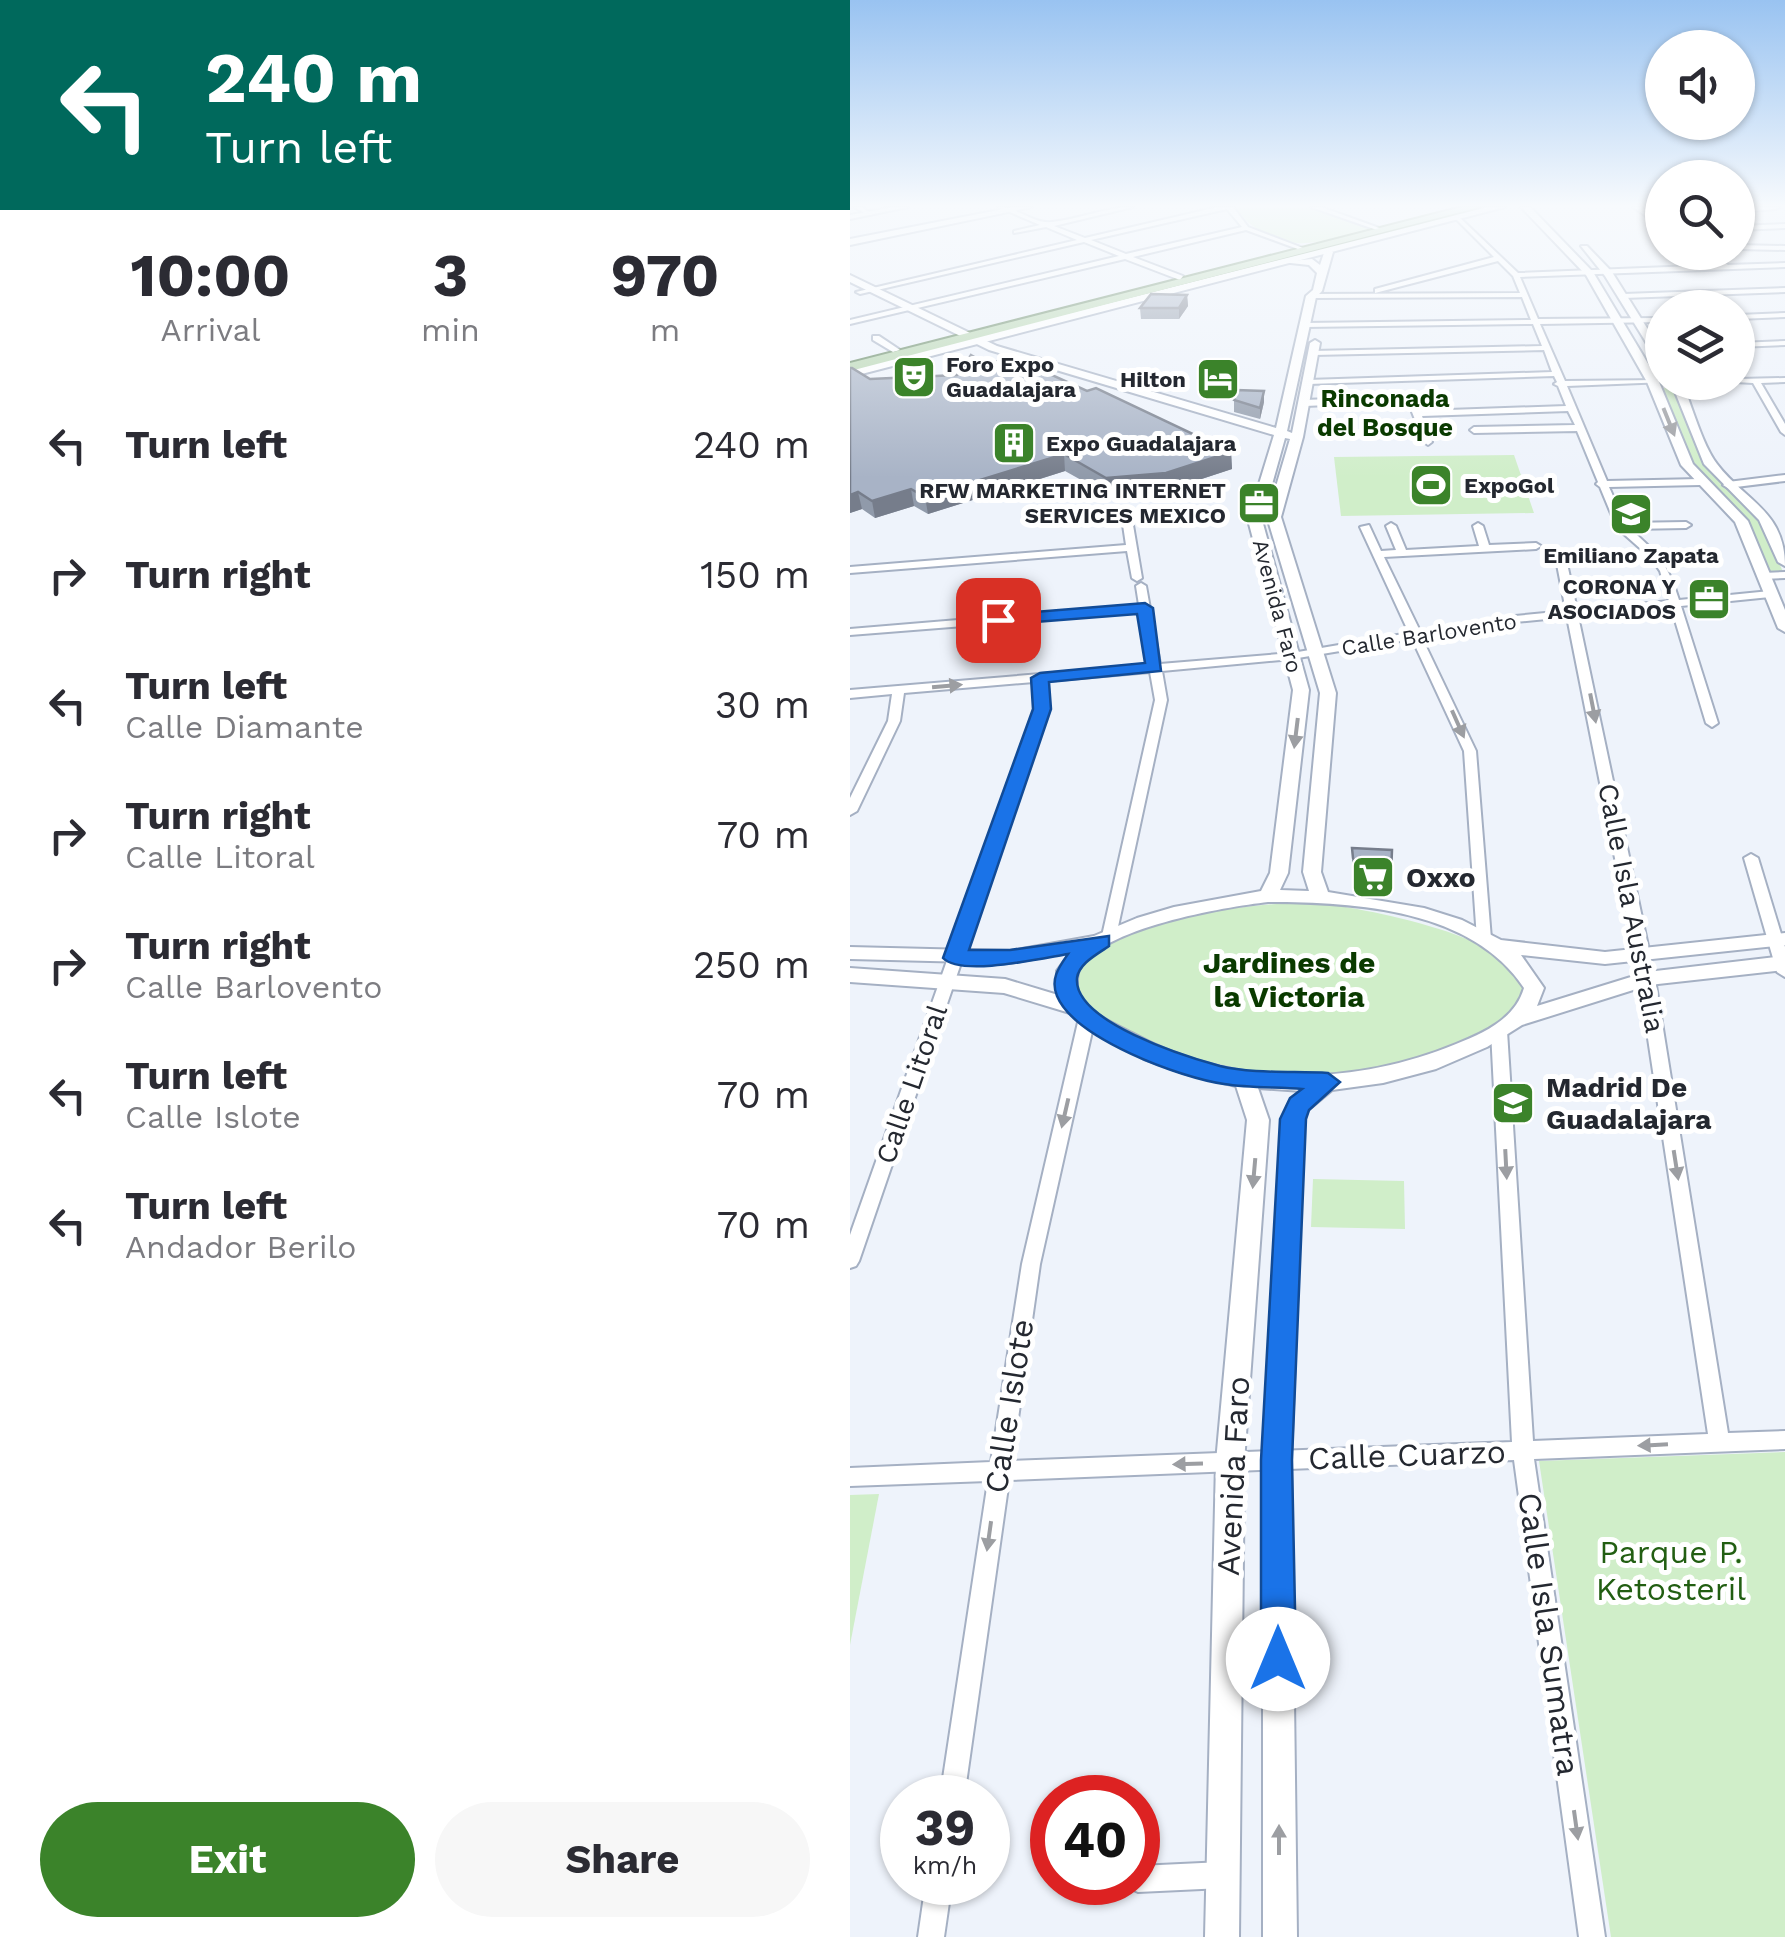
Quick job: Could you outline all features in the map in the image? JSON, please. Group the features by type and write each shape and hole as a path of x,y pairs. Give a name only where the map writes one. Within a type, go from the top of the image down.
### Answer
{"main road":[{"path":"963,339 1110,297"},
{"path":"850,368 1125,297"},
{"path":"850,368 896,350 963,339 1142,297"}],"street":[{"path":"879,297 963,339 1198,420 1296,441"},
{"path":"850,322 954,297"},
{"path":"1317,297 1311,325 1645,321"},
{"path":"1524,297 1621,526 1655,556 1675,603 1712,723"},
{"path":"1604,297 1645,362"},
{"path":"1625,297 1645,329"},
{"path":"1755,316 1785,315"},
{"name":"Avenida Faro","path":"1311,325 1313,353 1308,382 1274,517 1328,693 1312,872 1320,896"},
{"name":"Avenida Faro","path":"1268,896 1279,873 1300,697 1255,520 1311,325"},
{"path":"876,338 896,350"},
{"path":"963,339 1240,423 1278,440"},
{"path":"1755,344 1785,343"},
{"path":"1313,353 1543,348"},
{"path":"1755,380 1785,380"},
{"path":"1755,380 1780,415 1785,432"},
{"path":"1308,382 1645,382"},
{"path":"1304,402 1411,399 1428,442"},
{"path":"1664,400 1687,465 1741,521 1785,628"},
{"path":"1683,400 1710,464 1765,518 1785,562"},
{"path":"1418,414 1568,408"},
{"path":"1198,420 1240,423"},
{"path":"1474,430 1577,428"},
{"path":"1731,488 1785,478"},
{"path":"1601,484 1700,482"},
{"path":"1731,488 1785,486"},
{"path":"1082,1013 1066,989 1068,970 1105,939 1161,700 1128,524"},
{"path":"1621,526 1686,525"},
{"path":"1391,526 1402,552"},
{"path":"1478,526 1484,546"},
{"path":"1365,527 1419,635 1470,752 1490,942 1522,966 1534,988 1526,1010 1506,1026"},
{"path":"1378,554 1536,546"},
{"path":"850,570 1132,548"},
{"name":"Calle Isla Australia","path":"1560,554 1647,980 1719,1442"},
{"path":"1763,576 1785,575"},
{"name":"Calle Barlovento","path":"850,694 1292,656 1574,612 1770,594"},
{"path":"850,632 1145,608"},
{"name":"Calle Litoral","path":"850,1261 1042,709 1040,678"},
{"path":"850,811 894,721 898,691"},
{"path":"850,975 948,979 1025,990 1082,1013 1167,1059 1244,1078 1328,1082 1419,1066 1506,1026 1647,980 1784,966 1780,940 1751,858"},
{"path":"850,953 1010,957 1105,939 1175,912 1268,896 1320,896 1406,910 1490,942 1568,956 1642,956 1780,940"},
{"name":"Calle Islote","path":"955,1775 1032,1264 1082,1013"},
{"name":"Calle Isla Sumatra","path":"1506,1026 1523,1451 1592,1937"},
{"name":"Avenida Faro","path":"1222,1937 1230,1462 1258,1120 1244,1078"},
{"name":"Avenida Faro","path":"1280,1937 1277,1460 1293,1119 1298,1105 1328,1082"},
{"name":"Calle Cuarzo","path":"850,1477 1785,1440"},
{"path":"1160,1878 1223,1876"},
{"path":"932,1937 936,1905"}],"green space":[{"path":"1667,400 1677,400 1708,469 1761,520 1783,572 1767,573 1745,521 1692,467"},
{"name":"ExpoGol","path":"1514,455 1534,513 1341,516 1334,457"},
{"path":"1310,902 1399,918 1475,942 1504,959 1521,977 1521,999 1495,1024 1419,1058 1377,1069 1290,1074 1247,1070 1163,1047 1101,1018 1076,992 1074,985 1081,962 1102,944 1134,930 1214,911"},
{"path":"1313,1179 1404,1181 1405,1229 1311,1227"},
{"name":"Parque P. Ketosteril","path":"1785,1452 1785,1937 1611,1937 1539,1461"},
{"path":"879,1494 850,1645 850,1495"}],"building":[{"path":"1148,297 1186,297 1179,308 1140,308"},
{"name":"Expo Guadalajara","path":"971,355 983,362 1019,360 1087,391 1096,388 1231,452 1166,473 1106,478 1064,454 925,497 911,489 872,501 858,492 850,495 850,368 870,379 957,375"},
{"path":"1236,390 1264,391 1260,408 1234,400"},
{"path":"1352,848 1392,850 1391,875 1368,874 1353,858"}],"place":[{"name":"Foro Expo Guadalajara","path":"914,377"},
{"name":"Hilton","path":"1218,379"},
{"name":"Expo Guadalajara","path":"1014,443"},
{"name":"ExpoGol","path":"1431,485"},
{"name":"RFW MARKETING INTERNET SERVICES MEXICO","path":"1259,503"},
{"name":"Emiliano Zapata","path":"1631,514"},
{"name":"CORONA Y ASOCIADOS","path":"1709,599"},
{"name":"Oxxo","path":"1373,877"},
{"name":"Madrid De Guadalajara","path":"1513,1103"}],"district":[{"name":"Rinconada del Bosque","path":"1385,412"},
{"name":"Jardines de la Victoria","path":"1289,980"}],"route":[{"path":"998,620 1145,608 1155,668 1040,678 1042,709 955,958 1010,957 1101,941 1077,958 1066,975 1068,994 1087,1018 1142,1049 1223,1076 1328,1082 1298,1105 1293,1119 1277,1460 1278,1659"}]}
